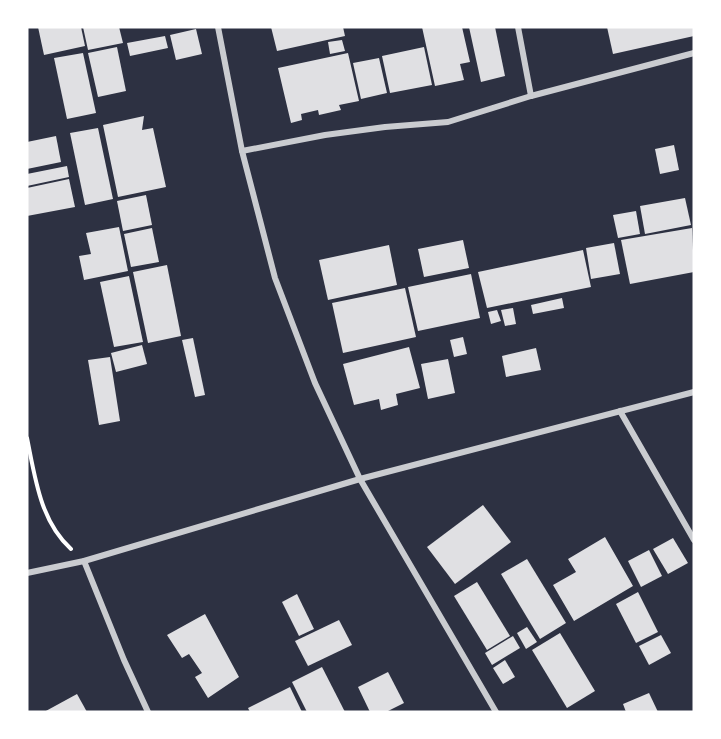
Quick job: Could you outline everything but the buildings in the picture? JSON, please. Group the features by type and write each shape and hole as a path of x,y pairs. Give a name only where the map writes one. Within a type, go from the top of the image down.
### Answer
{"street":[{"path":"218,27 242,151 274,278 315,382 360,479 496,712"},
{"path":"518,27 531,96"},
{"path":"242,151 325,135 448,122 531,96 694,52"},
{"path":"27,573 84,561 360,479 694,392"},
{"path":"620,411 694,540"},
{"path":"84,561 124,660 148,712"}],"path":[{"path":"27,438 39,493 48,519 61,540 84,561"}]}
